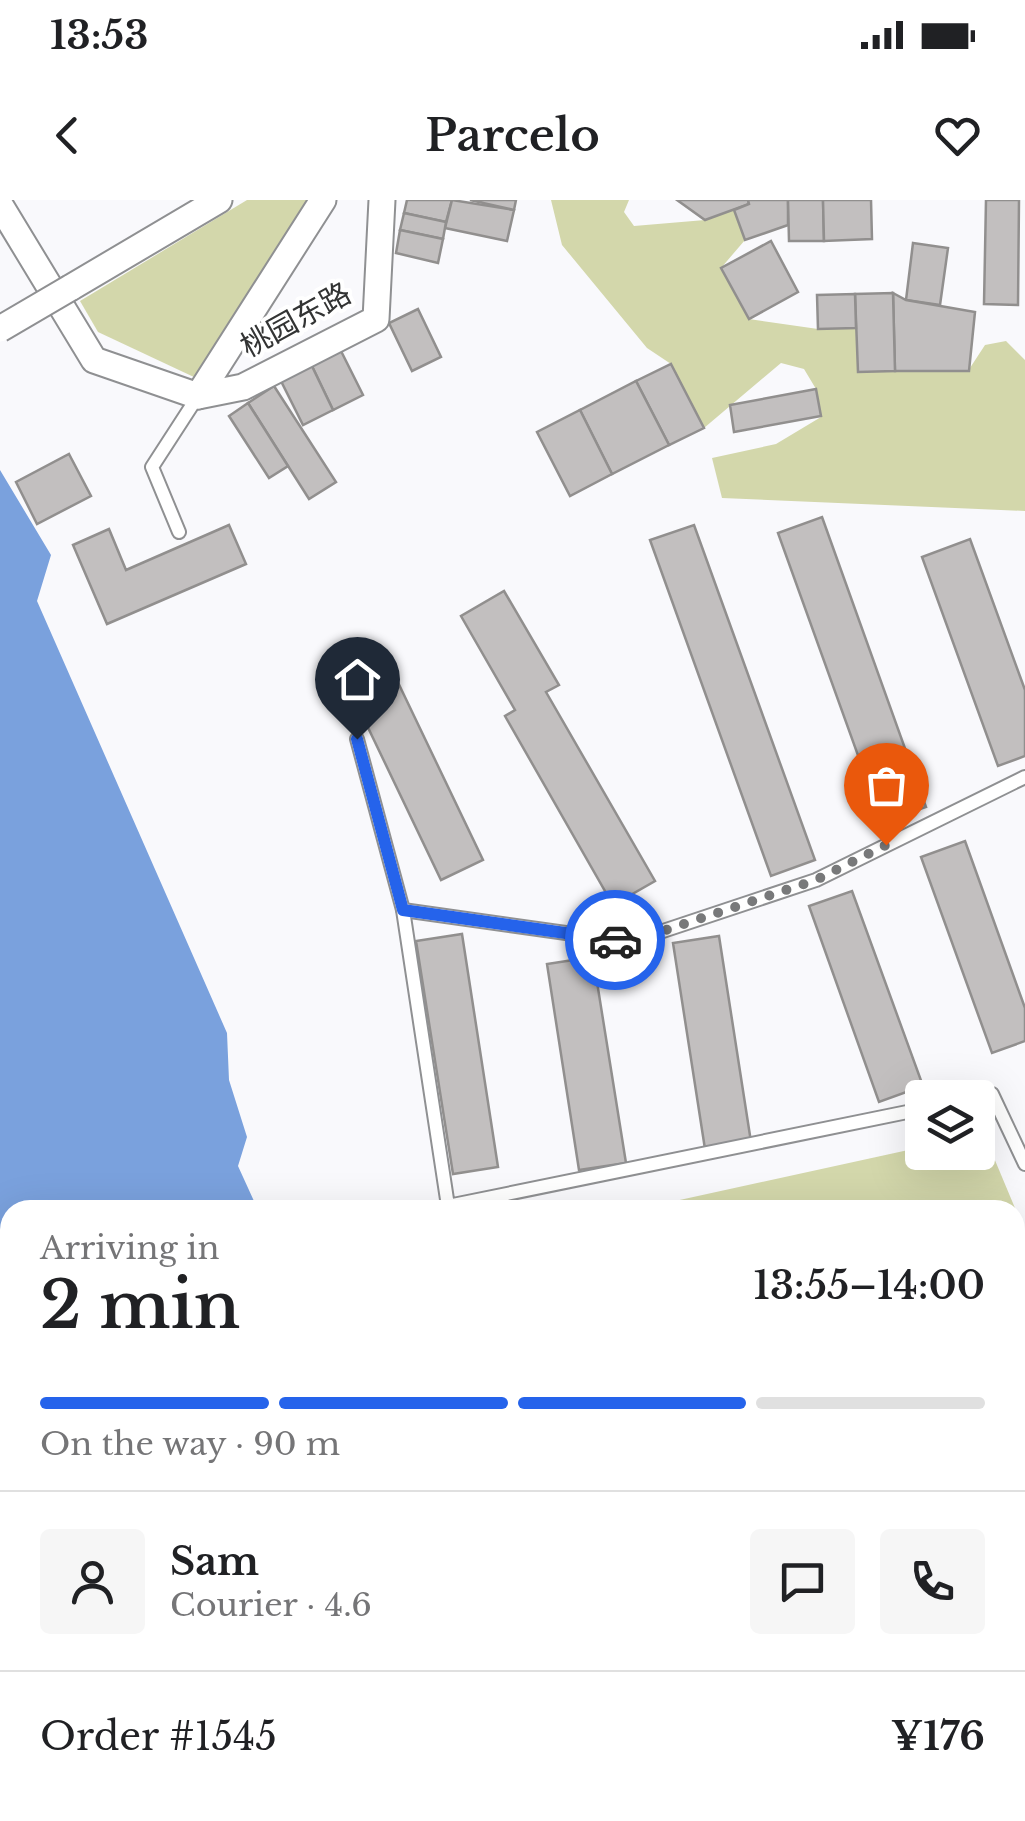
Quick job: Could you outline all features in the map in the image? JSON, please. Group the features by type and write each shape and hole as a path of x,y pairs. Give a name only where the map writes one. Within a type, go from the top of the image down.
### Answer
{"street":[{"path":"0,329 219,200"},
{"path":"0,204 94,360 198,396 323,200"},
{"name":"桃园东路","path":"198,396 243,387 376,319 382,200"}],"lane":[{"path":"179,532 152,467 198,396"},
{"path":"357,739 403,910 447,1200"},
{"path":"403,910 630,942 816,880 1025,776"},
{"path":"995,1100 1025,1164"},
{"path":"477,1200 905,1112"}],"green space":[{"path":"247,200 307,200 196,378 98,332 80,301"},
{"path":"551,200 629,200 624,212 634,226 705,220 734,210 745,240 721,268 749,319 818,329 856,328 858,372 968,371 985,345 1006,341 1025,360 1025,511 722,498 712,458 776,444 821,417 816,389 804,369 781,363 704,428 671,364 647,348 562,245"},
{"path":"905,1151 905,1170 995,1170 995,1160 1012,1200 680,1200"}],"water":[{"path":"0,470 51,555 37,601 227,1033 229,1080 247,1137 238,1166 253,1200 0,1200"}],"building":[{"path":"407,200 452,200 446,222 404,213"},
{"path":"452,200 514,210 507,241 445,228"},
{"path":"470,200 516,200 514,210"},
{"path":"677,200 748,200 749,204 705,220"},
{"path":"748,200 788,200 788,225 745,240 734,210 749,204"},
{"path":"788,200 823,200 824,241 789,241"},
{"path":"823,200 871,200 872,239 824,241"},
{"path":"986,200 1019,200 1018,305 984,304"},
{"path":"404,213 446,222 443,239 400,230"},
{"path":"400,230 443,239 438,263 396,253"},
{"path":"771,241 798,292 749,319 721,268"},
{"path":"913,243 948,248 940,305 906,300"},
{"path":"893,293 906,300 975,312 969,371 895,371"},
{"path":"893,293 895,371 858,372 855,294"},
{"path":"855,294 856,328 818,329 817,295"},
{"path":"418,309 441,357 412,371 389,323"},
{"path":"339,347 363,395 333,410 310,362"},
{"path":"310,362 333,410 303,425 279,377"},
{"path":"671,364 704,428 669,445 636,381"},
{"path":"636,381 669,445 612,474 580,410"},
{"path":"274,386 336,482 309,499 248,403"},
{"path":"816,389 821,416 734,432 730,405"},
{"path":"248,403 288,466 269,478 229,416"},
{"path":"580,410 612,474 570,496 537,432"},
{"path":"69,454 91,496 37,524 16,482"},
{"path":"822,517 926,807 882,822 778,533"},
{"path":"229,525 246,564 107,624 73,545 109,529 126,570"},
{"path":"694,525 815,860 771,876 650,540"},
{"path":"970,539 1025,690 1025,756 998,766 922,557"},
{"path":"504,591 559,685 546,692 655,881 613,905 505,716 515,710 461,616"},
{"path":"393,672 483,860 441,880 351,692"},
{"path":"965,841 1025,1008 1025,1041 992,1053 921,857"},
{"path":"852,891 921,1080 905,1080 905,1093 879,1102 809,906"},
{"path":"462,934 498,1167 453,1174 416,941"},
{"path":"719,936 751,1142 705,1149 673,943"},
{"path":"593,957 626,1163 579,1170 547,964"}],"way so far":[{"path":"615,940 630,942 816,880 886,845"}],"route":[{"path":"357,739 403,910 615,940"}]}
